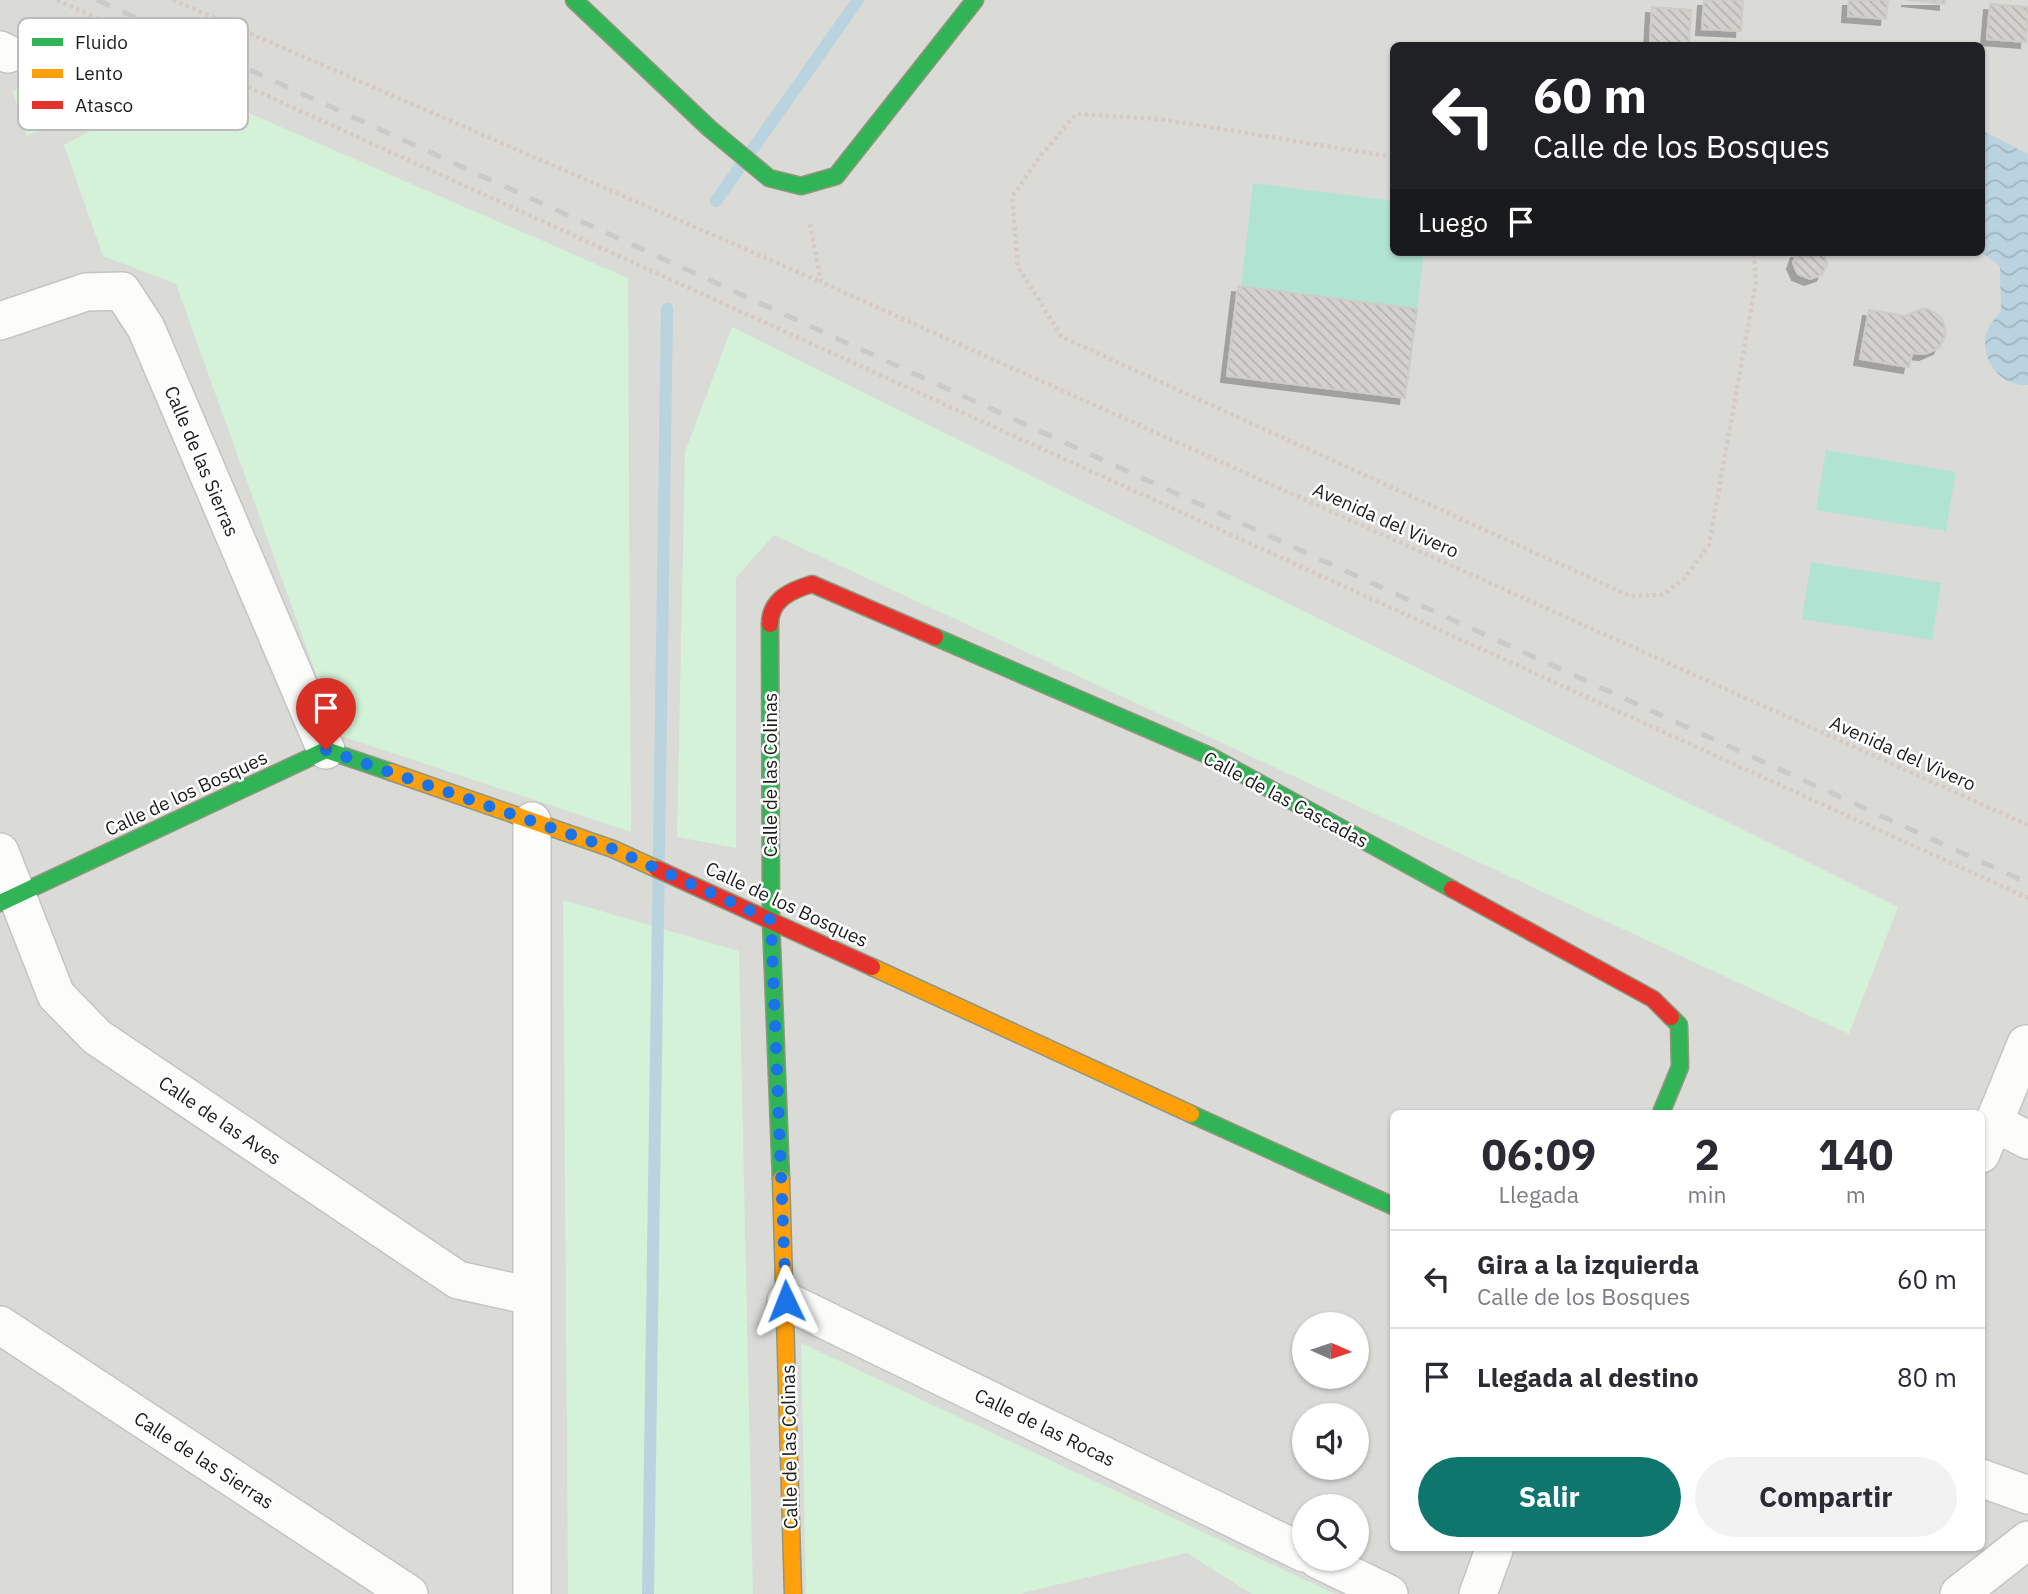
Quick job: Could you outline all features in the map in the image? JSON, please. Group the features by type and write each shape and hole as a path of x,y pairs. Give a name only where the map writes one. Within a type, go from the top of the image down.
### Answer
{"street":[{"path":"574,0 709,128 769,178 802,186 836,176 975,0"},
{"path":"0,50 8,54 0,57"},
{"name":"Calle de las Sierras","path":"0,321 86,292 122,291 146,328 326,750"},
{"name":"Calle de las Cascadas","path":"788,592 811,584 1210,756 1653,999 1679,1025 1680,1067 1662,1110"},
{"name":"Calle de las Colinas","path":"788,592 770,614 771,920 786,1301 793,1594"},
{"name":"Calle de los Bosques","path":"9,900 326,750 613,849 1390,1205"},
{"path":"532,821 532,1594"},
{"name":"Calle de las Aves","path":"0,852 9,900 56,995 97,1037 458,1280 531,1296"},
{"path":"2026,1044 1987,1138 2028,1140"},
{"name":"Calle de las Rocas","path":"786,1301 1292,1547"},
{"name":"Calle de las Sierras","path":"0,1325 409,1594"},
{"path":"1985,1479 2028,1495"},
{"path":"1959,1594 2028,1540"},
{"path":"1478,1594 1494,1551"},
{"path":"1342,1571 1389,1594"}],"path":[{"path":"57,0 97,18"},
{"name":"Avenida del Vivero","path":"173,0 214,18"},
{"name":"Avenida del Vivero","path":"248,33 829,285 2028,825"},
{"path":"248,87 2028,898"},
{"path":"1390,157 1160,119 1076,114 1041,155 1012,197 1018,267 1062,337 1630,597 1662,595 1685,578 1709,545 1756,282 1754,256"},
{"path":"802,186 821,282 829,285"}],"shaded area":[{"path":"0,0 2028,0 2028,1594 0,1594"}],"green space":[{"path":"18,89 18,108 13,91"},
{"path":"248,113 628,278 631,832 338,735 176,284 103,256 64,145 92,130 248,130"},
{"path":"24,130 44,130 26,136"},
{"path":"1253,183 1390,201 1390,256 1424,256 1417,309 1241,288"},
{"path":"732,327 1898,907 1849,1034 774,535 736,578 736,848 677,837 685,452"},
{"path":"1826,450 1956,472 1946,531 1816,510"},
{"path":"1811,562 1941,583 1932,640 1802,619"},
{"path":"563,900 739,951 753,1594 568,1594"},
{"path":"801,1343 1335,1594 1252,1594 1187,1553 1019,1594 806,1594"}],"water":[{"path":"1985,132 2028,154 2028,385 2010,382 2002,377 1986,354 1987,332 2001,311 2000,266 1985,255"}],"building":[{"path":"1704,0 1743,0 1741,31 1702,29"},
{"path":"1849,0 1888,0 1886,19 1848,16"},
{"path":"1907,0 1945,0 1945,4"},
{"path":"1990,4 2028,7 2026,42 1987,39"},
{"path":"1652,7 1691,10 1689,42 1650,42"},
{"path":"1796,256 1825,256 1827,265 1822,275 1810,279 1798,274 1793,263"},
{"path":"1238,286 1417,309 1405,398 1227,376"},
{"path":"1921,309 1928,309 1942,318 1946,334 1939,348 1925,354 1912,353 1909,367 1860,359 1869,310 1906,316"}],"waterway":[{"path":"716,201 858,0"},
{"path":"648,1594 667,309"}],"railway":[{"path":"97,0 136,18"},
{"path":"248,69 2028,883"}],"traffic: fast":[{"path":"574,0 709,128 769,178 801,186 836,176 975,0"},
{"path":"770,624 771,920 781,1179"},
{"path":"935,637 1210,756 1452,889"},
{"path":"0,903 326,750 391,772"},
{"path":"1662,1110 1680,1067 1679,1025 1671,1017"},
{"path":"1191,1114 1390,1205"}],"traffic: slow":[{"path":"391,772 613,849 657,869"},
{"path":"872,967 1191,1114"},
{"path":"781,1179 793,1594"}],"traffic: jam":[{"path":"770,624 771,615 778,602 797,589 812,584 935,637"},
{"path":"657,869 872,967"},
{"path":"1452,889 1653,999 1671,1017"}],"route":[{"path":"326,750 613,849 771,920 786,1301"}]}
